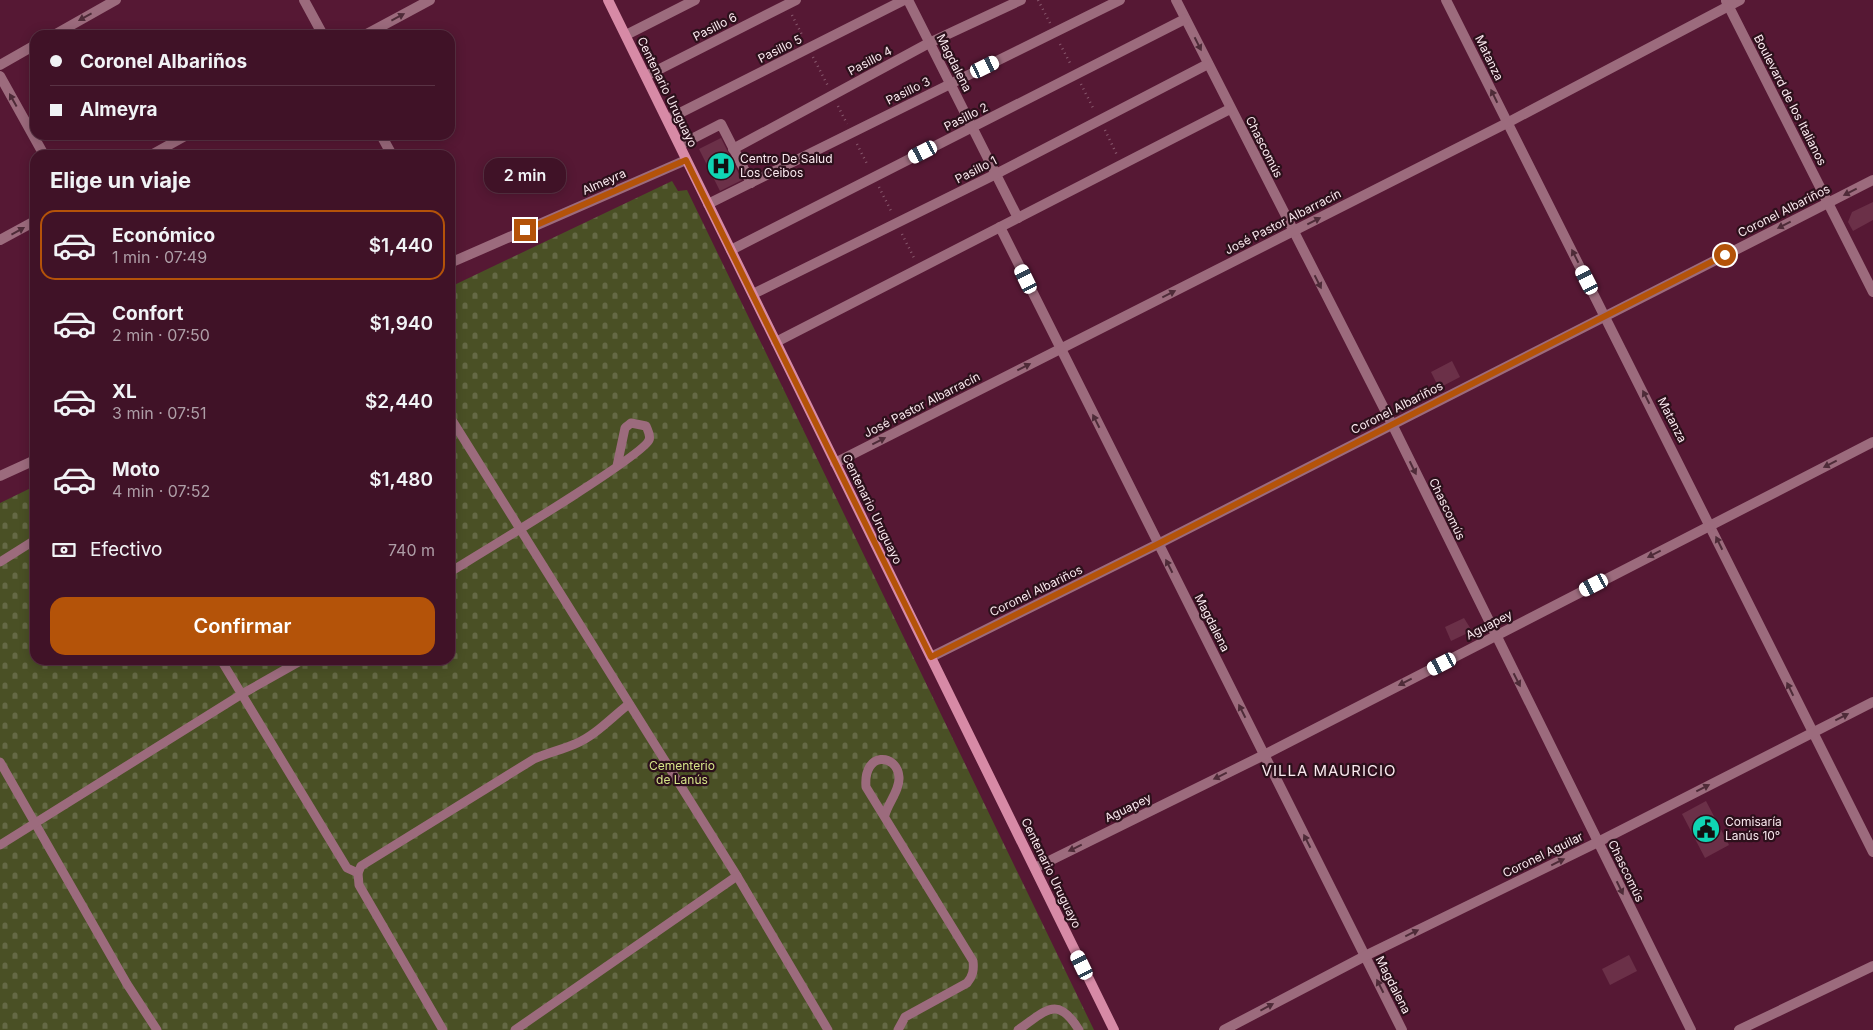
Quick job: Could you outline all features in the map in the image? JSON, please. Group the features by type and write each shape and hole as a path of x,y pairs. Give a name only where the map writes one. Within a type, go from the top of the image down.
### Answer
{"main road":[{"name":"Centenario Uruguayo","path":"608,0 1114,1030"}],"street":[{"path":"63,30 116,0"},
{"path":"304,0 320,30"},
{"path":"374,30 430,0"},
{"path":"626,35 695,0"},
{"name":"Pasillo 6","path":"646,76 796,0"},
{"name":"Pasillo 5","path":"668,119 904,0"},
{"name":"Magdalena","path":"908,0 1018,218"},
{"name":"Pasillo 4","path":"733,149 929,44 1021,0"},
{"name":"Pasillo 3","path":"708,204 1120,0"},
{"name":"Chascomús","path":"1176,0 1292,232 1392,424 1691,1030"},
{"name":"Matanza","path":"1446,0 1873,852"},
{"name":"José Pastor Albarracín","path":"835,463 1507,123 1727,3 1740,0"},
{"name":"Boulevard de los Italianos","path":"1727,3 1873,292"},
{"name":"Pasillo 2","path":"731,250 1185,19"},
{"path":"0,65 30,49"},
{"name":"Pasillo 1","path":"753,294 996,174 1208,64"},
{"path":"0,76 30,130"},
{"path":"776,342 1230,109"},
{"path":"680,145 721,124 751,183"},
{"path":"160,150 178,140"},
{"name":"Almeyra","path":"455,258 686,160"},
{"name":"Coronel Albariños","path":"931,657 1158,544 1873,180"},
{"path":"0,240 30,224"},
{"name":"Magdalena","path":"1000,227 1402,1030"},
{"name":"Aguapey","path":"1035,868 1264,754 1873,442"},
{"path":"0,476 30,462"},
{"name":"Coronel Aguilar","path":"1224,1030 1365,956 1598,842 1873,702"},
{"path":"1739,1030 1873,966"}],"lane":[{"path":"455,569 519,530 617,466 644,447 649,440 650,433 646,426 631,423 625,428 617,466"},
{"path":"455,425 737,876 828,1030"},
{"path":"0,562 30,543"},
{"path":"224,665 347,868 358,873"},
{"path":"0,845 242,694 293,665"},
{"path":"443,1030 359,885 358,873 361,866 534,760 550,751 575,744 594,732 629,704"},
{"path":"885,815 899,778 890,762 882,759 874,761 865,774 866,787 885,815 887,822 973,961 974,968 972,977 967,983 905,1017 898,1030"},
{"path":"0,762 127,984 157,1030"},
{"path":"515,1030 737,876"},
{"path":"1018,1030 1048,1010 1056,1008 1071,1016 1079,1030"}],"green space":[{"name":"Cementerio de Lanús","path":"672,181 678,191 687,190 1094,1030 0,1030 0,503 30,488 30,665 455,665 455,285"}],"building":[{"name":"Centro De Salud Los Ceibos","path":"721,138 742,180 720,191 699,149"},
{"path":"1873,202 1873,220 1853,231 1848,222 1852,212"},
{"path":"1452,361 1460,377 1439,388 1431,372"},
{"path":"1464,618 1472,631 1451,641 1445,627"},
{"name":"Comisaría Lanús 10°","path":"1706,801 1729,845 1705,858 1682,814"},
{"path":"1629,955 1637,971 1610,985 1602,969"}],"place":[{"name":"Centro De Salud Los Ceibos","path":"721,166"},
{"name":"Comisaría Lanús 10°","path":"1706,829"}],"district":[{"name":"VILLA MAURICIO","path":"1329,771"}],"route":[{"path":"525,230 686,160 931,657 1158,544 1725,255"}]}
